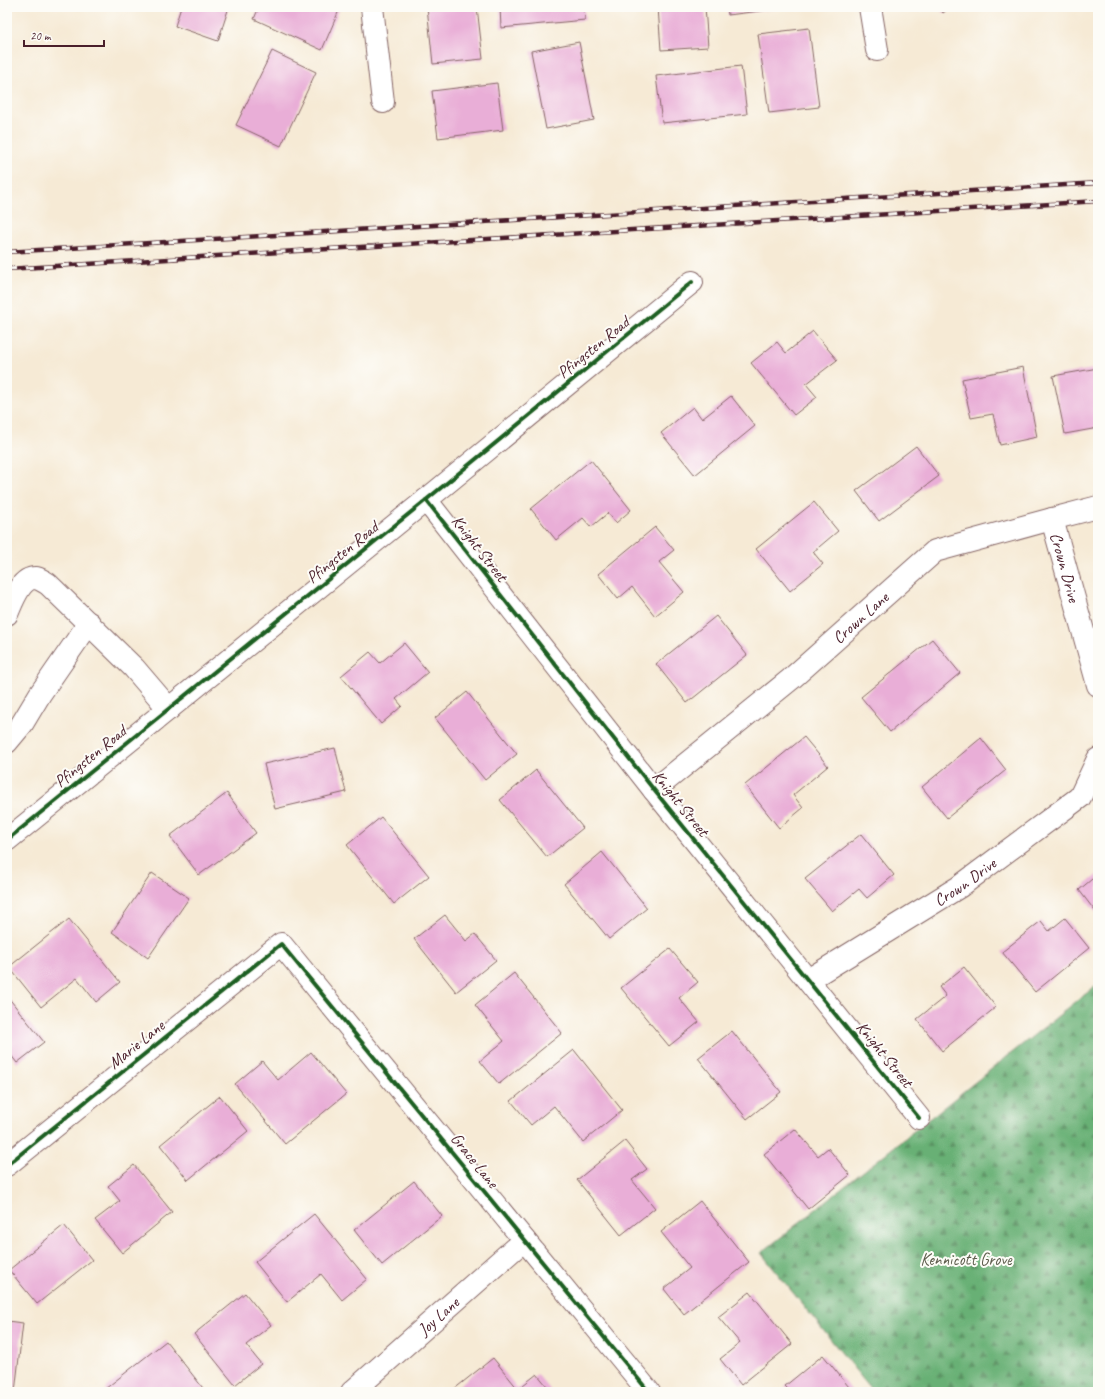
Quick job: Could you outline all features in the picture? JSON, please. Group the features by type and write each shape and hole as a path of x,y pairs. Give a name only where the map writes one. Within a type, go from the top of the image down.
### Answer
{"street":[{"path":"372,7 383,102"},
{"path":"870,7 876,50"},
{"name":"Pfingsten Road","path":"7,840 692,282"},
{"name":"Knight Street","path":"426,500 654,790 919,1118"},
{"name":"Crown Lane","path":"654,790 790,679 935,551 1098,508"},
{"name":"Crown Drive","path":"1052,519 1098,685"},
{"path":"7,614 20,586 30,579 37,578 48,584 134,668 169,709"},
{"path":"7,742 22,724 40,694 89,623"},
{"name":"Crown Drive","path":"808,980 959,887 1080,797 1098,759"},
{"name":"Marie Lane","path":"7,1165 281,944"},
{"name":"Grace Lane","path":"281,944 649,1392"},
{"name":"Joy Lane","path":"352,1392 524,1240"}],"green space":[{"name":"Kennicott Grove","path":"1098,984 1098,1392 873,1392 761,1253"}],"building":[{"path":"181,7 229,7 218,41 175,26"},
{"path":"259,7 340,8 322,50 254,19"},
{"path":"427,7 477,7 483,59 433,64"},
{"path":"500,7 584,7 585,20 501,28"},
{"path":"658,7 705,7 708,47 661,50"},
{"path":"727,7 784,7 784,8 728,15"},
{"path":"938,7 951,7 943,13"},
{"path":"809,28 819,107 769,113 758,34"},
{"path":"579,42 594,120 546,129 531,51"},
{"path":"272,51 316,72 281,146 236,125"},
{"path":"741,66 747,114 662,123 656,76"},
{"path":"497,83 503,130 438,138 432,91"},
{"path":"813,331 837,360 806,384 817,397 794,415 751,363 777,342 786,353"},
{"path":"1023,367 1037,437 1000,445 993,414 971,418 962,379"},
{"path":"1098,368 1098,428 1065,434 1053,376"},
{"path":"731,396 755,426 695,475 661,433 693,407 702,419"},
{"path":"916,446 939,476 879,521 856,491"},
{"path":"591,460 631,510 616,523 608,513 591,527 583,518 556,540 531,509"},
{"path":"814,502 838,531 813,552 823,564 790,591 756,549"},
{"path":"655,527 674,550 659,562 684,592 655,616 632,587 618,599 598,574"},
{"path":"716,616 747,655 687,703 656,664"},
{"path":"932,639 960,673 890,732 861,697"},
{"path":"404,643 428,672 396,699 402,706 381,724 341,676 370,652 380,663"},
{"path":"467,692 517,754 485,780 435,718"},
{"path":"804,737 828,766 793,795 803,808 779,828 745,785"},
{"path":"981,738 1006,770 947,818 922,787"},
{"path":"335,748 346,792 275,809 264,764"},
{"path":"536,770 583,828 547,857 500,800"},
{"path":"227,793 256,833 199,875 170,836"},
{"path":"381,817 429,876 394,904 347,845"},
{"path":"861,834 894,875 867,898 859,889 832,911 805,879"},
{"path":"602,852 647,908 609,939 564,884"},
{"path":"152,873 189,898 148,958 112,932"},
{"path":"1098,874 1098,915 1079,890"},
{"path":"445,915 466,941 475,934 496,960 456,992 414,939"},
{"path":"1065,918 1089,948 1035,992 1002,952 1041,921 1049,931"},
{"path":"69,919 120,982 96,1002 77,978 41,1007 9,967"},
{"path":"670,949 698,982 679,998 699,1022 669,1046 621,988"},
{"path":"964,967 996,1007 942,1051 917,1019 946,996 939,987"},
{"path":"514,973 562,1033 499,1084 480,1061 504,1041 475,1005"},
{"path":"7,996 44,1042 17,1063 7,1050"},
{"path":"732,1031 781,1092 747,1119 698,1058"},
{"path":"574,1050 622,1110 583,1142 554,1106 531,1125 511,1101"},
{"path":"311,1052 346,1094 285,1144 235,1084 262,1061 278,1080"},
{"path":"220,1096 248,1131 188,1180 160,1145"},
{"path":"795,1129 818,1156 828,1148 850,1175 808,1209 764,1154"},
{"path":"625,1141 647,1169 632,1180 655,1208 621,1235 577,1180"},
{"path":"134,1165 172,1212 122,1253 95,1220 120,1201 108,1186"},
{"path":"414,1181 442,1216 382,1265 354,1230"},
{"path":"700,1201 749,1262 684,1314 664,1289 690,1268 661,1232"},
{"path":"314,1214 367,1279 342,1300 321,1274 287,1302 255,1262"},
{"path":"64,1225 92,1260 37,1304 9,1270"},
{"path":"750,1292 792,1344 741,1385 720,1359 740,1343 718,1317"},
{"path":"245,1293 271,1325 246,1345 261,1364 235,1385 194,1334"},
{"path":"7,1321 23,1323 15,1392 7,1392"},
{"path":"166,1341 206,1392 107,1392 105,1389"},
{"path":"823,1355 853,1392 791,1392 785,1386"},
{"path":"493,1358 518,1389 537,1374 552,1392 454,1392 453,1390"}],"railway":[{"path":"7,252 1098,183"},
{"path":"7,269 1098,201"}],"cycle path":[{"path":"7,840 692,282"},
{"path":"426,500 654,790 919,1118"},
{"path":"7,1165 281,944 649,1392"}]}
